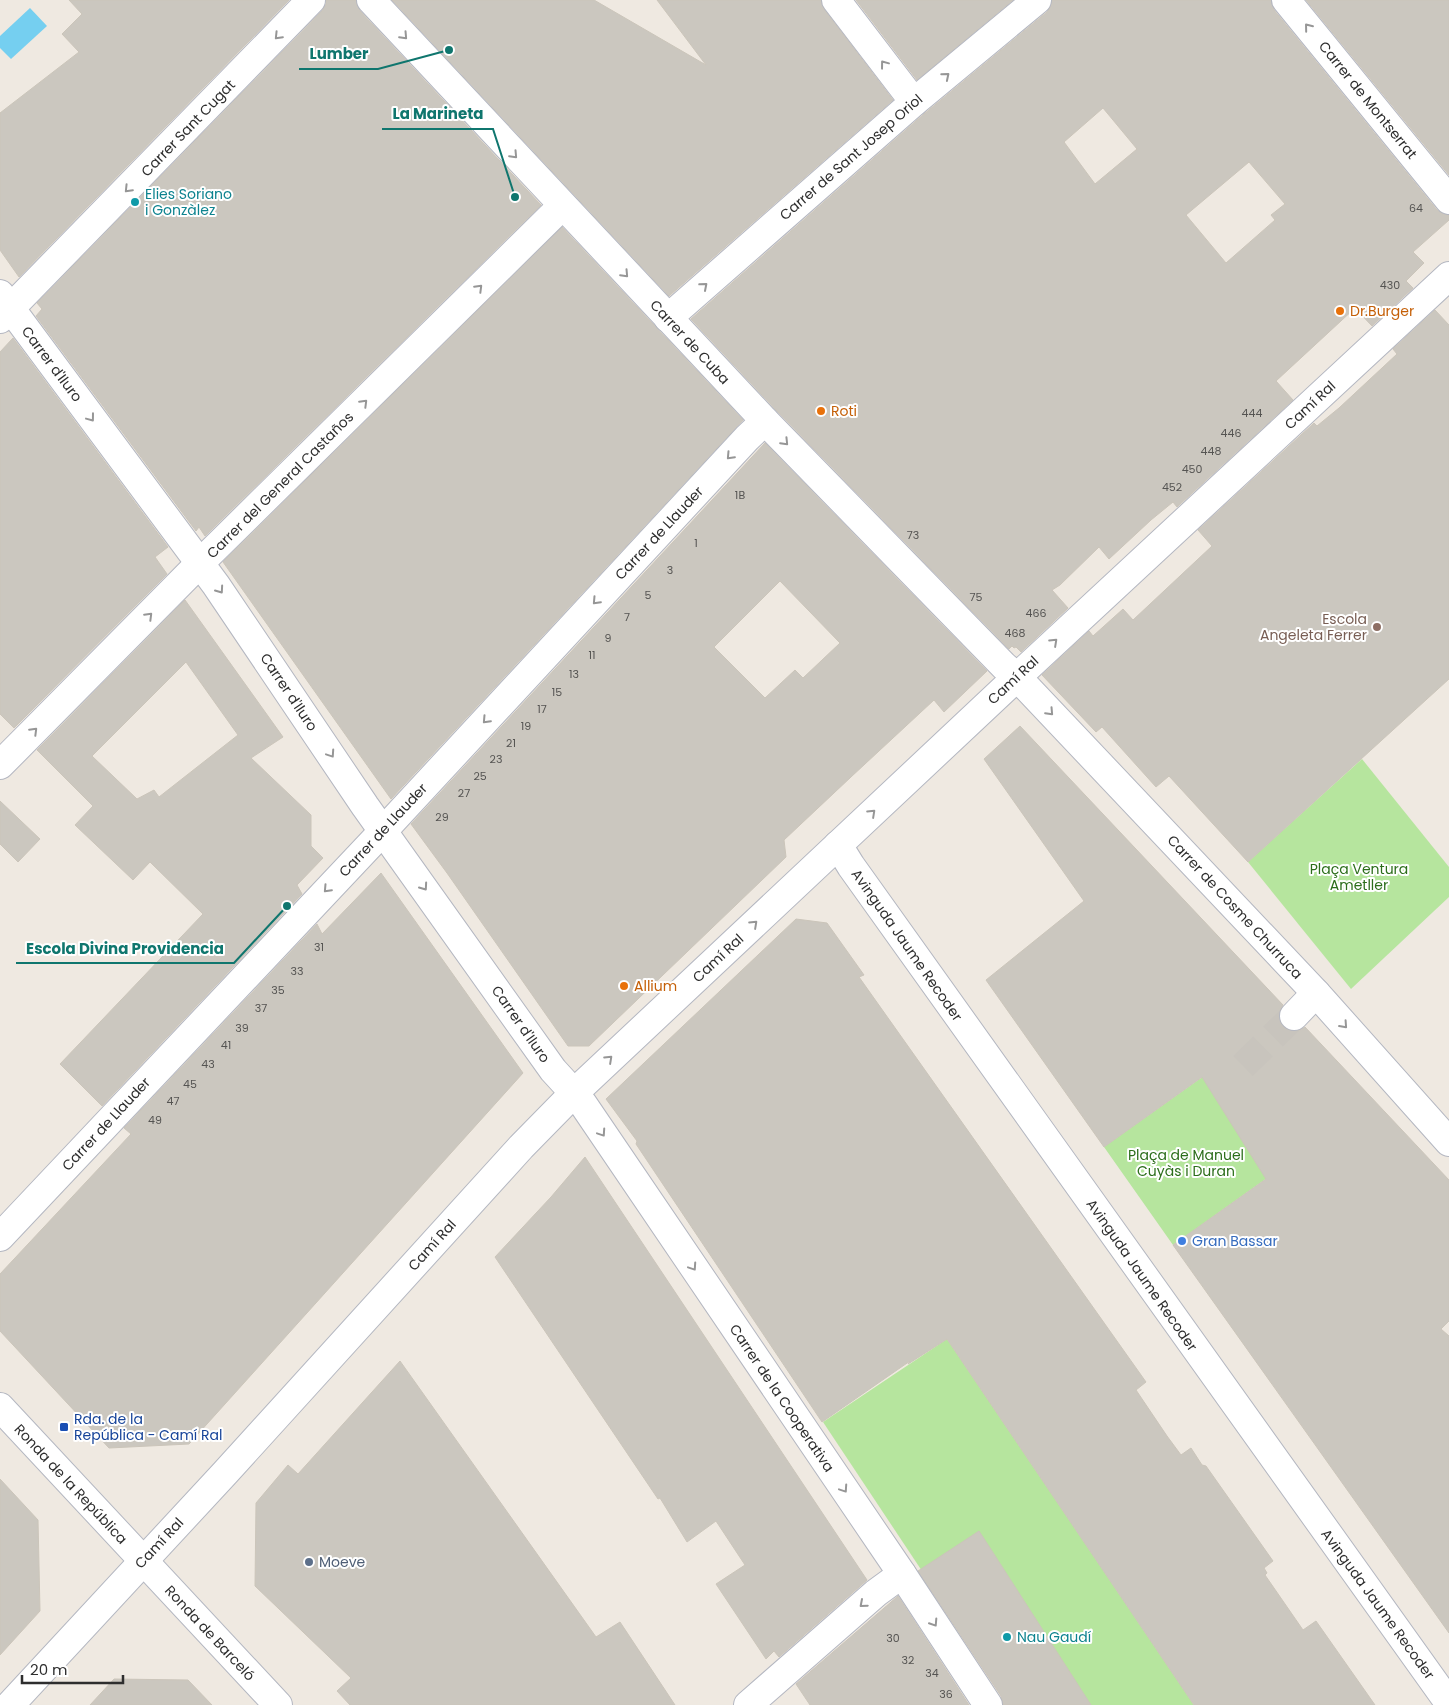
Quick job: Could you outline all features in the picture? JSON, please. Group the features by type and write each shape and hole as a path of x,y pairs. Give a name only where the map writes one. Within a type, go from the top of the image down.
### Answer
{"street":[{"name":"Carrer Sant Cugat","path":"3,308 311,0"},
{"name":"Carrer de Cuba","path":"371,0 765,421 1004,666 1017,677"},
{"path":"836,0 914,102"},
{"name":"Carrer de Sant Josep Oriol","path":"668,318 914,102 1038,0"},
{"name":"Carrer de Montserrat","path":"1286,0 1449,200"},
{"name":"Carrer del General Castaños","path":"0,765 199,564 562,206"},
{"name":"Camí Ral","path":"10,1705 142,1560 225,1473 515,1154 574,1093 1017,677 1449,276"},
{"name":"Carrer d'Iluro","path":"3,308 216,584 366,806 553,1070 574,1093"},
{"name":"Carrer de Llauder","path":"0,1237 384,830 747,438 765,421"},
{"name":"Carrer de Cosme Churruca","path":"1017,677 1316,993 1449,1142"},
{"name":"Avinguda Jaume Recoder","path":"838,845 1449,1703"},
{"path":"1294,1016 1316,993"},
{"name":"Carrer de la Cooperativa","path":"574,1093 902,1574 988,1705"},
{"name":"Ronda de la República","path":"0,1407 142,1560"},
{"name":"Ronda de Barceló","path":"142,1560 278,1705"},
{"path":"748,1705 876,1593 902,1574"}],"green space":[{"name":"Plaça Ventura Ametller","path":"1362,759 1449,867 1449,897 1351,989 1248,862"},
{"name":"Plaça de Manuel Cuyàs i Duran","path":"1229,1052 1267,1178 1173,1245 1104,1147 1201,1078"},
{"path":"947,1339 1194,1705 1011,1705 823,1422"}],"water":[{"path":"30,8 47,26 11,59 0,48 0,36"}],"building":[{"path":"69,0 289,0 19,277 0,250 0,113 79,52 62,34 82,14"},
{"path":"326,0 356,0 360,11 541,205 205,536 199,527 196,531 36,316 42,309 37,303 322,11"},
{"path":"392,0 594,0 706,65 657,0 821,0 824,9 893,100 669,296"},
{"path":"856,0 1013,0 917,80"},
{"path":"1052,0 1271,0 1274,10 1437,210 1449,215 1449,220 1413,252 1424,263 1406,281 1413,288 1372,326 1355,308 1276,381 1293,400 1177,507 1173,502 1109,559 1099,547 1060,585 1052,590 1068,608 1021,652 1012,646 1009,649 776,410 691,319 924,114 1047,12","holes":["1103,108 1137,149 1095,184 1064,142","1249,162 1285,204 1271,215 1275,220 1226,263 1186,215"]},
{"path":"1306,0 1449,0 1449,175"},
{"path":"562,227 743,420 391,799 223,562"},
{"path":"1435,310 1449,325 1449,679 1248,862 1169,776 1156,787 1102,727 1096,732 1042,675 1089,631 1093,636 1123,609 1133,620 1212,546 1198,530 1314,423 1317,426 1339,408 1397,354 1393,349"},
{"path":"13,338 168,547 155,557 167,574 14,728 0,714 0,352"},
{"path":"765,443 987,671 944,712 934,700 784,840 786,857 589,1046 568,1046 411,824","holes":["780,581 840,643 803,678 795,670 765,698 714,647"]},
{"path":"185,600 283,737 251,758 311,815 311,846 323,858 297,885 302,894 102,1106 60,1064 203,914 150,862 133,880 75,825 93,806 37,750","holes":["186,662 238,735 159,797 154,790 137,799 92,756"]},
{"path":"1020,726 1283,1005 1279,1013 1279,1020 1283,1027 1291,1031 1298,1031 1305,1027 1449,1180 1449,1321 1441,1329 1449,1336 1449,1633 1173,1245 1266,1179 1202,1077 1104,1147 986,980 1084,901 984,759"},
{"path":"0,801 40,839 18,862 0,844"},
{"path":"381,873 523,1073 189,1444 109,1448 0,1331 0,1274 131,1134 124,1128 317,924 322,934"},
{"path":"796,919 827,923 864,975 859,977 1146,1382 1136,1390 1167,1436 1181,1455 1191,1448 1202,1465 1206,1466 1273,1561 1264,1568 1267,1573 1265,1575 1303,1630 1316,1621 1375,1705 1194,1705 947,1339 908,1364 910,1361 822,1422 636,1144 637,1141 606,1099"},
{"path":"585,1157 867,1580 779,1657 774,1651 766,1659 716,1584 745,1565 716,1521 687,1542 660,1498 658,1499 495,1257"},
{"path":"400,1361 596,1637 620,1622 675,1705 350,1705 337,1691 351,1678 255,1586 256,1503 288,1465 298,1474"},
{"path":"0,1479 38,1520 40,1611 0,1655"},
{"name":"Nau Gaudí","path":"979,1531 1091,1705 1003,1705 1001,1696 918,1571"},
{"path":"898,1596 969,1705 810,1705 796,1684"},
{"path":"114,1679 188,1680 212,1705 90,1705"}],"tunnel":[{"path":"1243,1066 1294,1016"}],"place":[{"name":"Lumber","path":"449,50"},
{"name":"La Marineta","path":"515,197"},
{"name":"Elies Soriano i Gonzàlez","path":"135,202"},
{"name":"Dr.Burger","path":"1340,311"},
{"name":"Roti","path":"821,411"},
{"name":"Escola Angeleta Ferrer","path":"1377,627"},
{"name":"Escola Divina Providencia","path":"287,906"},
{"name":"Allium","path":"624,986"},
{"name":"Gran Bassar","path":"1182,1241"},
{"name":"Rda. de la República - Camí Ral","path":"64,1427"},
{"name":"Moeve","path":"309,1562"},
{"name":"Nau Gaudí","path":"1007,1637"}]}
